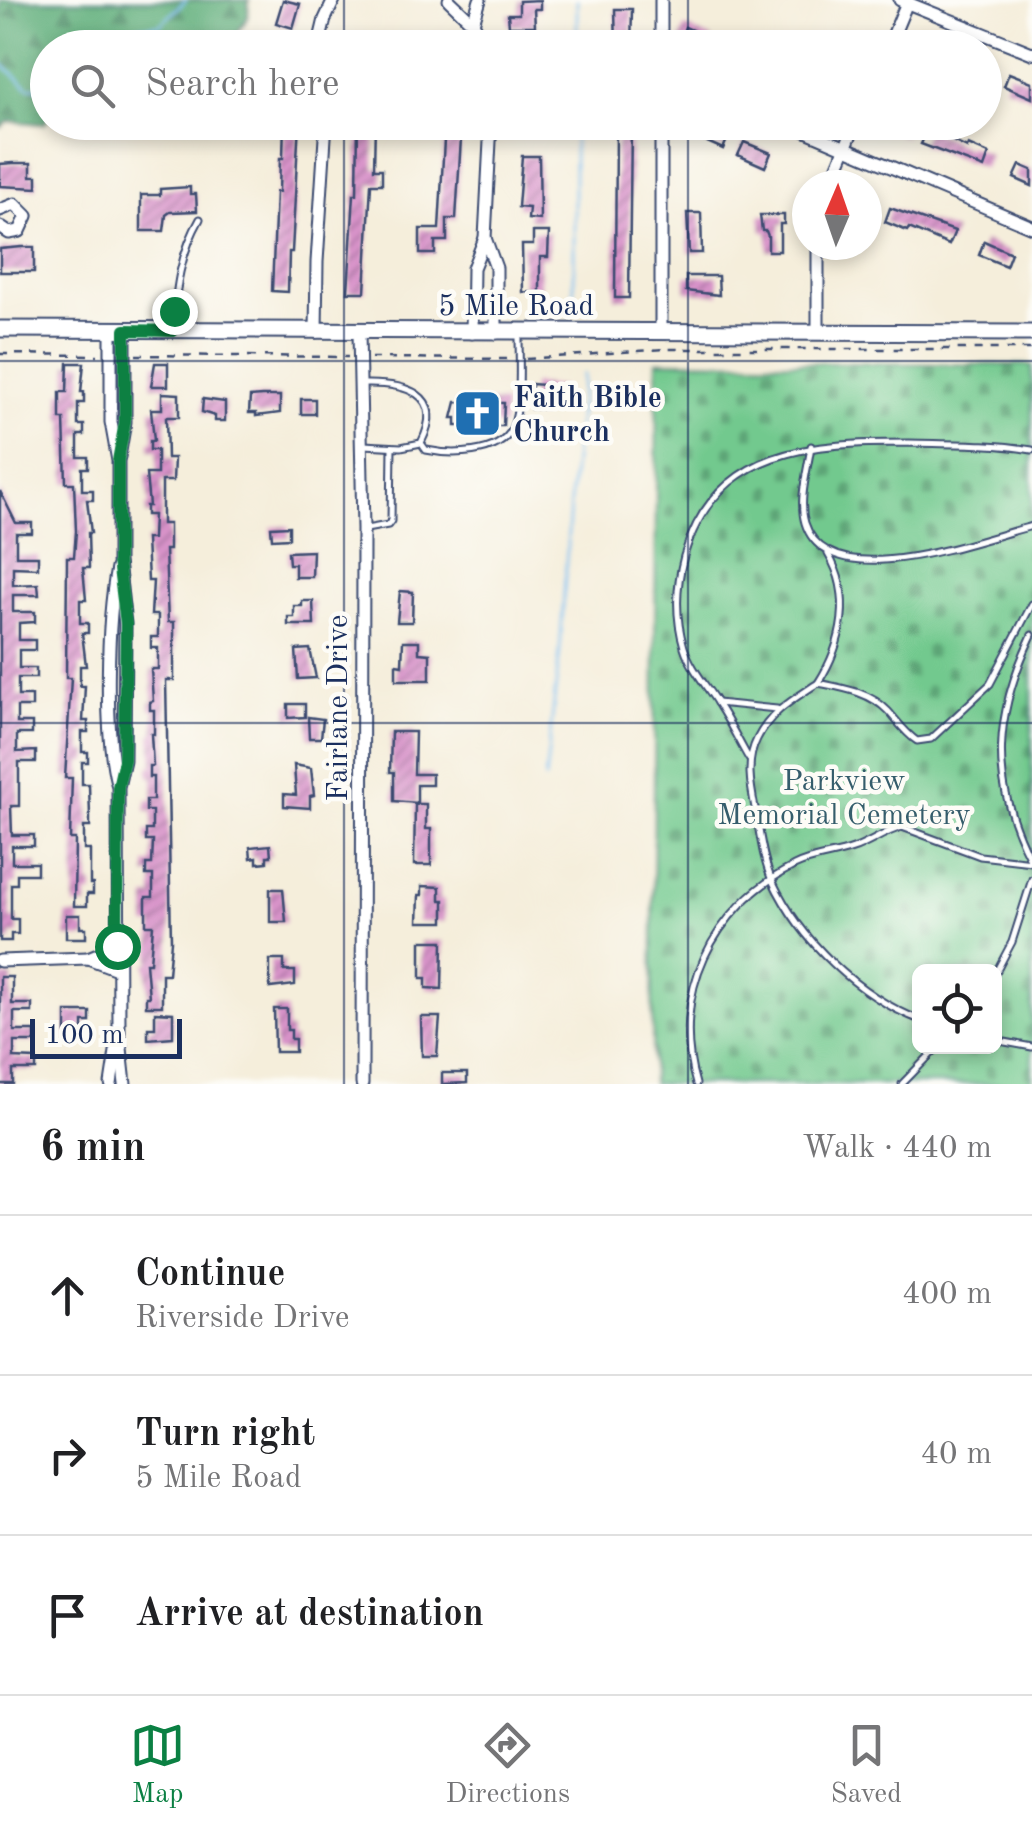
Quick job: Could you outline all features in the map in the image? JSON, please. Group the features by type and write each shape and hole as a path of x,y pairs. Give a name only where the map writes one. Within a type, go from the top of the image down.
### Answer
{"main road":[{"name":"5 Mile Road","path":"0,329 496,334 1032,333"}],"street":[{"path":"322,30 334,0"},
{"path":"449,0 477,30"},
{"path":"473,23 480,0"},
{"path":"662,0 662,30"},
{"path":"895,30 905,1 976,30"},
{"path":"1002,41 1032,53"},
{"path":"316,332 325,140"},
{"path":"472,333 473,268 486,238 491,140"},
{"path":"661,331 662,140"},
{"path":"827,140 1032,227"},
{"path":"836,170 849,140"},
{"path":"0,210 15,204 27,216 20,231 9,233 0,227"},
{"path":"486,238 496,268 496,334"},
{"path":"818,260 818,331"},
{"path":"118,330 125,422 118,461 118,561 126,624 124,760 118,787 117,969 118,1032 126,1084"},
{"name":"Fairlane Drive","path":"359,332 363,529 362,1084"},
{"path":"0,961 88,958 117,946"},
{"path":"88,958 117,969"},
{"path":"111,1084 118,1032"}],"lane":[{"path":"173,331 176,284 185,246 200,219"},
{"path":"360,384 409,387 423,397 428,414 421,443 426,450 456,453 492,446 509,434 514,417 519,333"},
{"path":"361,445 392,447 421,443"},
{"path":"912,1016 870,993 840,970 816,944 771,879 756,818 749,760 689,658 678,620 677,591 690,536 706,508 746,470 780,454 811,446 950,444 1032,450"},
{"path":"749,760 756,741 777,710 818,682 828,668 842,628 836,567 805,523 803,504 811,446"},
{"path":"363,529 383,527 391,521 392,447"},
{"path":"826,551 851,560 894,560 1032,526"},
{"path":"818,682 858,691 886,708 906,734 917,741 930,739 990,684 1030,615 1032,604"},
{"path":"1032,635 1014,674 1002,716 1000,761 1016,832 1032,863"},
{"path":"718,703 777,710"},
{"path":"696,1084 688,1035 690,1000 698,972 724,920 771,879 809,859 850,850 902,827 980,856 1032,863"},
{"path":"1000,964 1012,942 1032,880"},
{"path":"1002,1041 1032,1047"},
{"path":"902,1084 931,1054"}],"green space":[{"path":"0,0 249,0 248,17 239,30 30,30 30,123 9,121 0,128"},
{"name":"Parkview Memorial Cemetery","path":"657,361 1032,365 1032,1084 652,1084"}],"building":[{"path":"283,0 300,4 293,28 276,23"},
{"path":"540,0 540,9 534,9 535,26 509,26 508,14 519,14 519,1"},
{"path":"615,9 632,9 631,30 616,30"},
{"path":"1009,73 1032,82 1032,98 1004,86"},
{"path":"284,140 298,140 288,292 272,291 276,192"},
{"path":"358,140 375,140 374,169 382,169 382,184 371,184 365,292 348,292 354,194"},
{"path":"444,140 461,140 456,219 447,219 447,241 435,241 435,254 420,254 420,229 439,229"},
{"path":"616,140 631,140 629,298 615,298"},
{"path":"703,140 727,140 723,149"},
{"path":"923,140 951,140 989,154 984,168 921,144"},
{"path":"744,142 771,153 765,167 738,155"},
{"path":"522,156 539,156 540,220 528,219 529,208 518,207"},
{"path":"31,163 31,176 37,176 37,188 0,186 0,164"},
{"path":"1020,165 1032,170 1032,186 1014,178"},
{"path":"190,187 190,194 196,194 197,211 170,212 164,231 141,231 141,195 160,195 160,189"},
{"path":"890,208 955,231 949,245 885,222"},
{"path":"687,213 701,213 702,253 689,253"},
{"path":"760,215 784,215 780,251 768,251 768,236 762,231"},
{"path":"533,232 549,232 548,257 540,257 540,293 523,292 522,245 533,245"},
{"path":"984,241 1011,253 1006,266 979,255"},
{"path":"34,247 34,272 0,272 0,249"},
{"path":"686,276 718,276 719,295 686,291"},
{"path":"68,363 84,363 84,403 78,403 78,425 84,425 84,435 78,435 78,457 88,457 88,468 82,468 82,490 93,490 93,500 87,500 91,533 89,568 83,568 86,600 80,600 80,623 88,623 88,633 82,633 86,666 80,666 80,686 85,686 83,721 88,721 88,732 82,732 82,752 88,752 88,762 82,762 82,784 89,784 90,817 90,827 84,827 84,850 90,850 93,884 93,894 87,894 87,906 74,906 72,778 65,778 71,678 66,678 67,557 74,557 76,531 74,483 66,483 64,419 60,419 60,392 67,392"},
{"path":"155,363 168,363 168,386 151,386"},
{"path":"532,384 566,387 566,401 552,401 546,409 531,409"},
{"path":"162,393 179,394 179,417 166,417 167,458 174,458 173,481 162,481 162,524 169,524 169,550 165,550 168,622 174,622 174,680 166,680 171,941 168,974 162,974 162,1006 146,1006 146,963 150,963 153,925 146,925 146,897 153,897 153,875 146,875 146,864 152,864 153,841 146,841 146,830 152,830 152,811 146,811 146,800 153,800 153,777 149,777 154,734 151,669 158,669 158,648 151,648 151,637 158,637 158,615 151,615 153,581 148,581 146,539 152,539 153,515 146,515 146,474 157,474 157,450 150,450 150,441 154,441 151,409 162,409"},
{"path":"280,396 280,413 249,413 250,397"},
{"path":"203,399 225,402 225,421 215,421 215,416 202,412"},
{"path":"301,399 315,399 315,414 301,414"},
{"name":"Faith Bible Church","path":"456,402 504,403 503,426 456,426 456,418 452,418"},
{"path":"0,491 16,523 32,523 32,533 16,533 16,556 38,556 38,568 13,567 13,585 38,584 39,595 13,595 13,612 35,612 35,622 19,623 19,640 35,640 35,650 19,650 19,668 36,668 36,678 18,678 18,696 32,696 32,707 17,707 17,723 32,723 32,734 17,734 17,752 36,751 36,762 19,762 19,806 11,806 12,835 34,835 34,846 12,846 12,863 37,863 37,874 17,874 17,884 11,884 11,919 18,919 18,934 11,934 11,941 0,941"},
{"path":"289,526 289,538 272,539 271,527"},
{"path":"313,551 312,577 295,577 295,564 289,564 288,552"},
{"path":"400,591 413,592 412,622 397,622"},
{"path":"302,601 313,601 314,625 288,625 288,617 294,617 294,606 302,606"},
{"path":"403,641 419,641 419,653 430,654 430,680 396,680 396,664 402,665"},
{"path":"310,649 316,678 298,679 296,650"},
{"path":"288,704 305,704 305,717 288,718"},
{"path":"308,717 323,719 321,738 309,738"},
{"path":"391,732 415,732 414,774 432,774 432,785 417,785 417,803 394,801"},
{"path":"294,765 311,768 314,795 310,796 310,808 284,806 284,794 296,795"},
{"path":"415,804 426,804 431,865 414,865"},
{"path":"270,845 267,862 257,863 257,857 251,858 250,847"},
{"path":"422,886 440,887 444,922 418,922"},
{"path":"270,889 283,889 286,922 270,922"},
{"path":"66,915 80,915 80,928 86,928 86,938 66,938"},
{"path":"421,941 443,941 442,989 426,988 426,978 421,978"},
{"path":"270,960 284,960 284,971 295,971 295,985 270,988"},
{"path":"0,977 12,977 12,1004 32,1004 32,1012 14,1012 14,1031 35,1031 35,1042 14,1042 14,1058 36,1059 36,1070 13,1070 13,1084 0,1084"},
{"path":"274,1009 287,1009 287,1030 295,1039 295,1052 275,1052"},
{"path":"66,1012 90,1012 90,1022 83,1022 83,1038 66,1039"},
{"path":"155,1012 173,1013 173,1037 148,1039 148,1028 155,1028"},
{"path":"421,1017 440,1017 437,1056 422,1056"},
{"path":"442,1073 467,1073 467,1083 442,1084"}],"waterway":[{"path":"135,30 160,25 186,0"},
{"path":"577,0 577,30"},
{"path":"0,62 30,87"},
{"path":"574,140 574,300"},
{"path":"545,779 583,374"}],"place":[{"name":"Faith Bible Church","path":"478,414"}],"route":[{"path":"117,946 118,787 124,760 126,624 118,561 118,461 125,422 125,330 173,331 174,311"}]}
